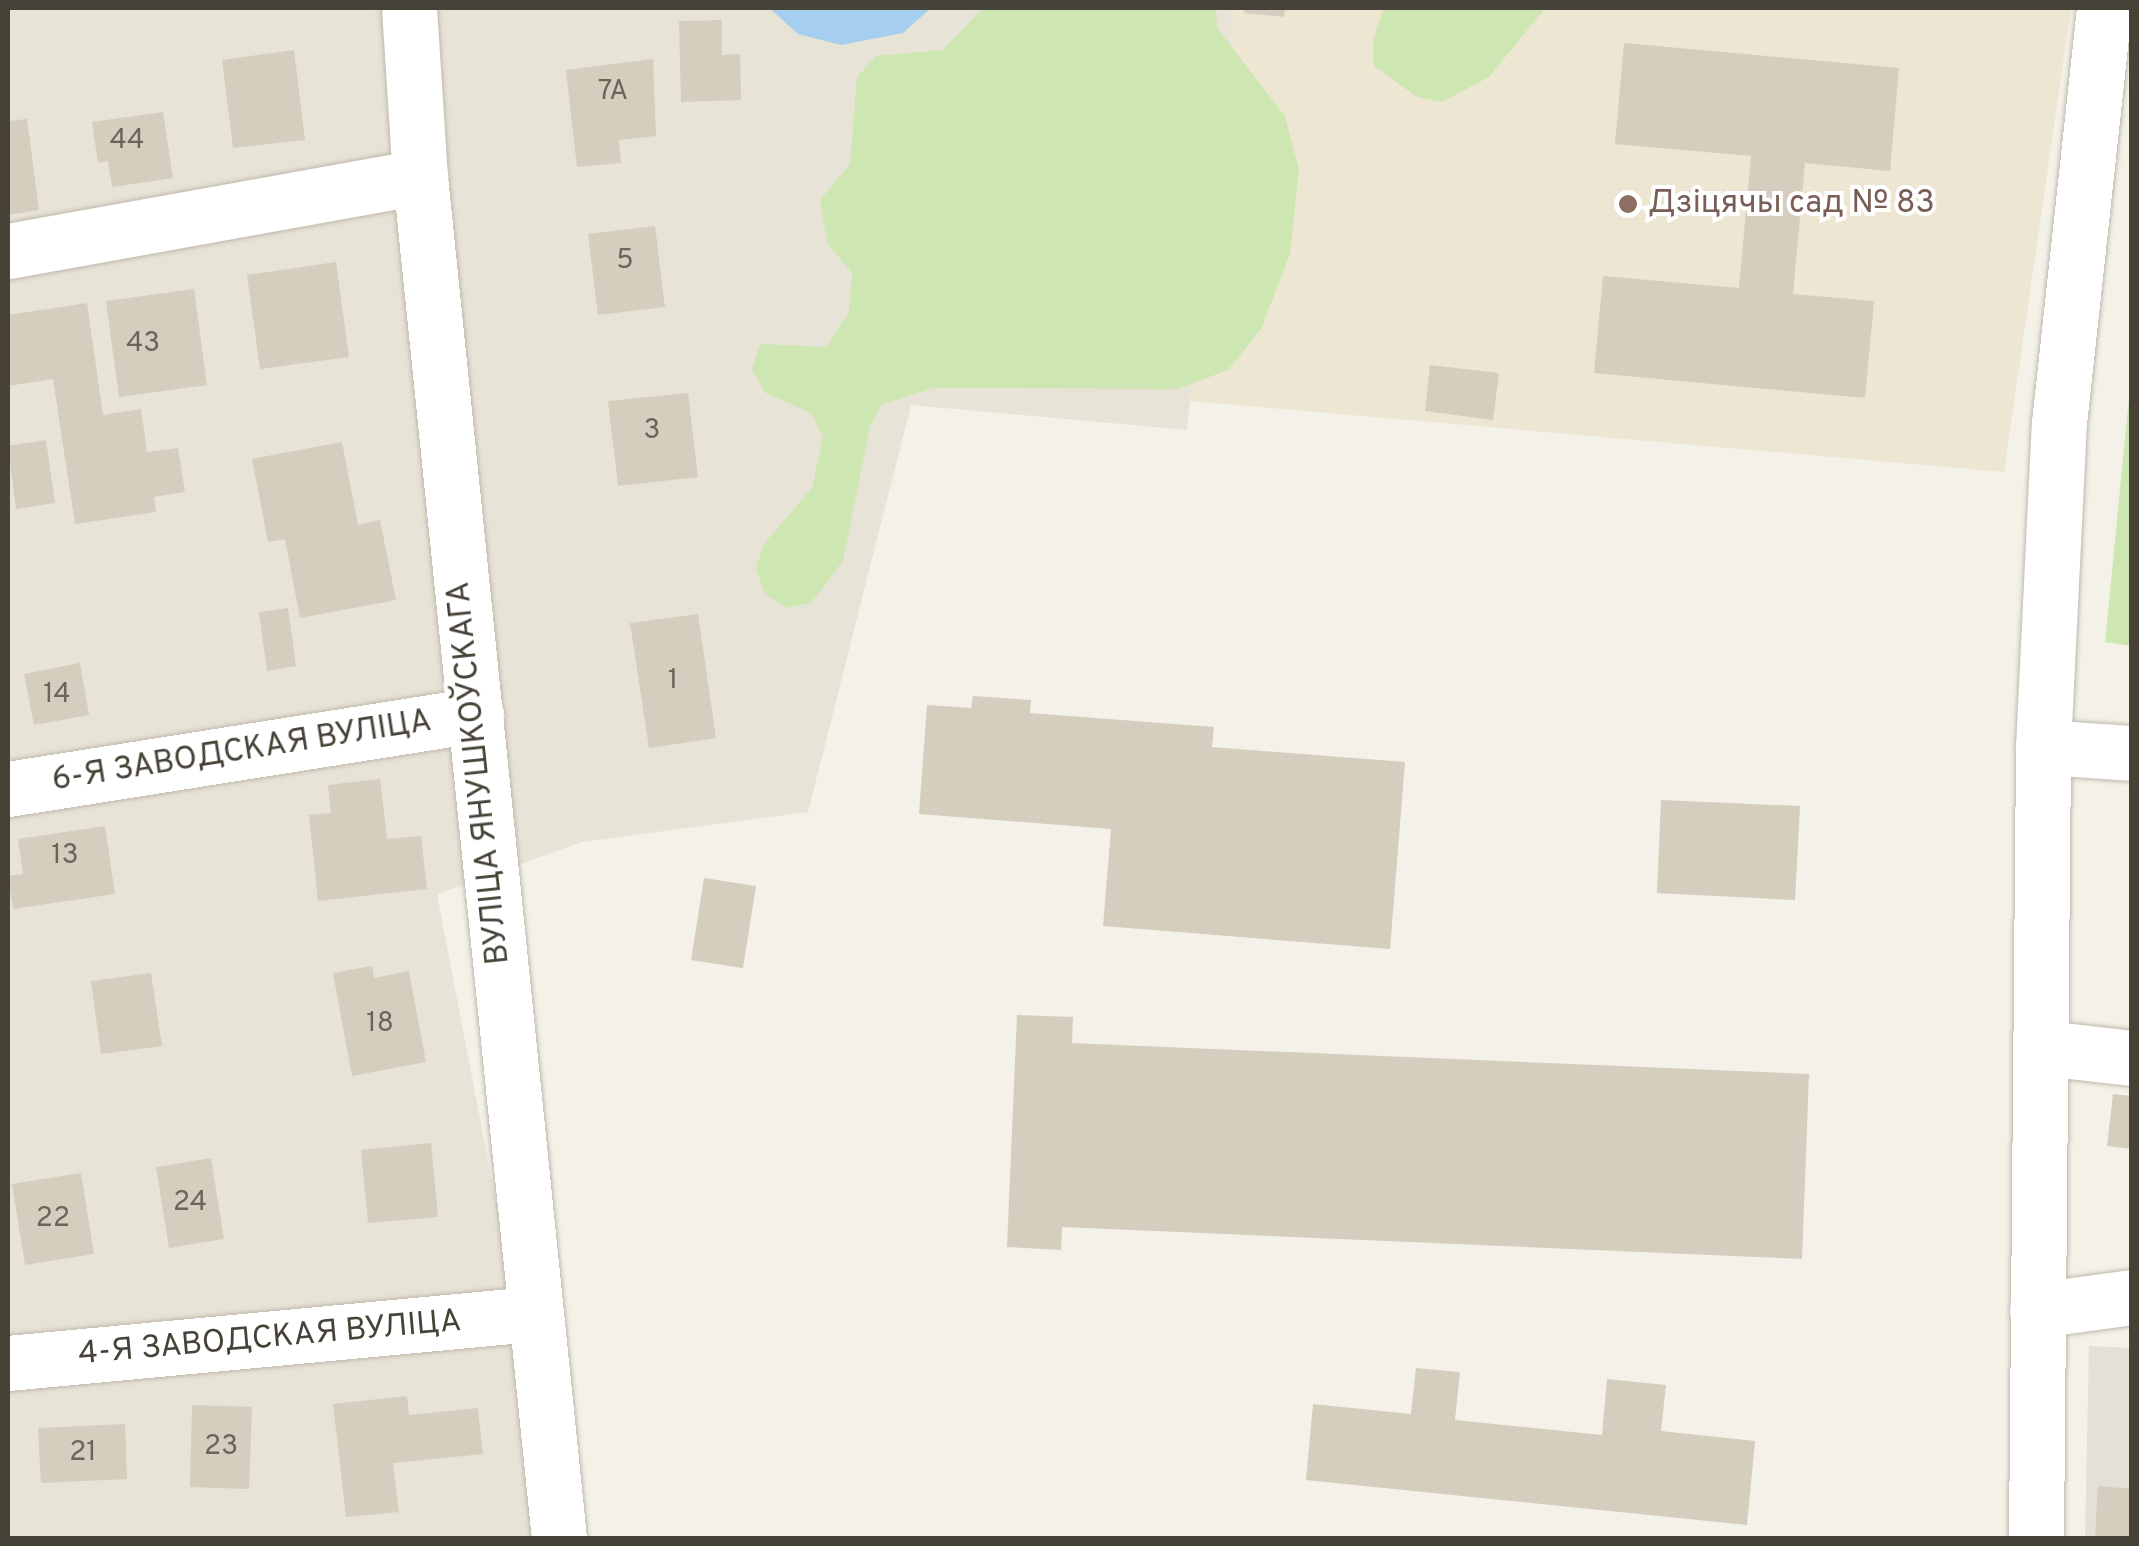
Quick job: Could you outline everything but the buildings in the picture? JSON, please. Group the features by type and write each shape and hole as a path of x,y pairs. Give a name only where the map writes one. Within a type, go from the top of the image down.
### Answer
{"street":[{"name":"ВУЛІЦА ЯНУШКОЎСКАГА","path":"409,8 420,176 476,714 532,1314 559,1538"},
{"path":"2036,1538 2036,1310 2044,1048 2043,747 2059,423 2104,8"},
{"path":"8,251 420,176"},
{"name":"6-Я ЗАВОДСКАЯ ВУЛІЦА","path":"8,788 476,714"},
{"path":"2043,747 2132,752"},
{"path":"2044,1048 2132,1058"},
{"path":"2036,1310 2132,1297"},
{"name":"4-Я ЗАВОДСКАЯ ВУЛІЦА","path":"8,1364 532,1314"}],"shaded area":[{"path":"8,8 1235,8 1187,430 911,405 808,812 582,842 437,894 522,1339 543,1538 8,1538"},
{"name":"Дзіцячы сад № 83","path":"1235,8 2071,8 2004,472 1190,401"},
{"path":"2089,1346 2131,1348 2131,1538 2085,1538"}],"green space":[{"path":"983,8 1216,8 1217,28 1285,116 1299,170 1290,254 1261,329 1228,370 1178,389 934,388 882,404 870,427 843,561 811,603 786,608 765,594 756,569 763,545 812,488 823,437 811,413 764,392 752,369 760,344 826,347 849,312 852,273 827,243 820,200 850,164 857,77 876,56 943,50"},
{"path":"1384,8 1545,8 1489,77 1442,102 1417,97 1374,66 1373,40"},
{"path":"2131,378 2131,646 2105,642"}],"water":[{"path":"769,8 931,8 903,33 841,45 798,34"}],"place":[{"name":"Дзіцячы сад № 83","path":"1628,204"}]}
